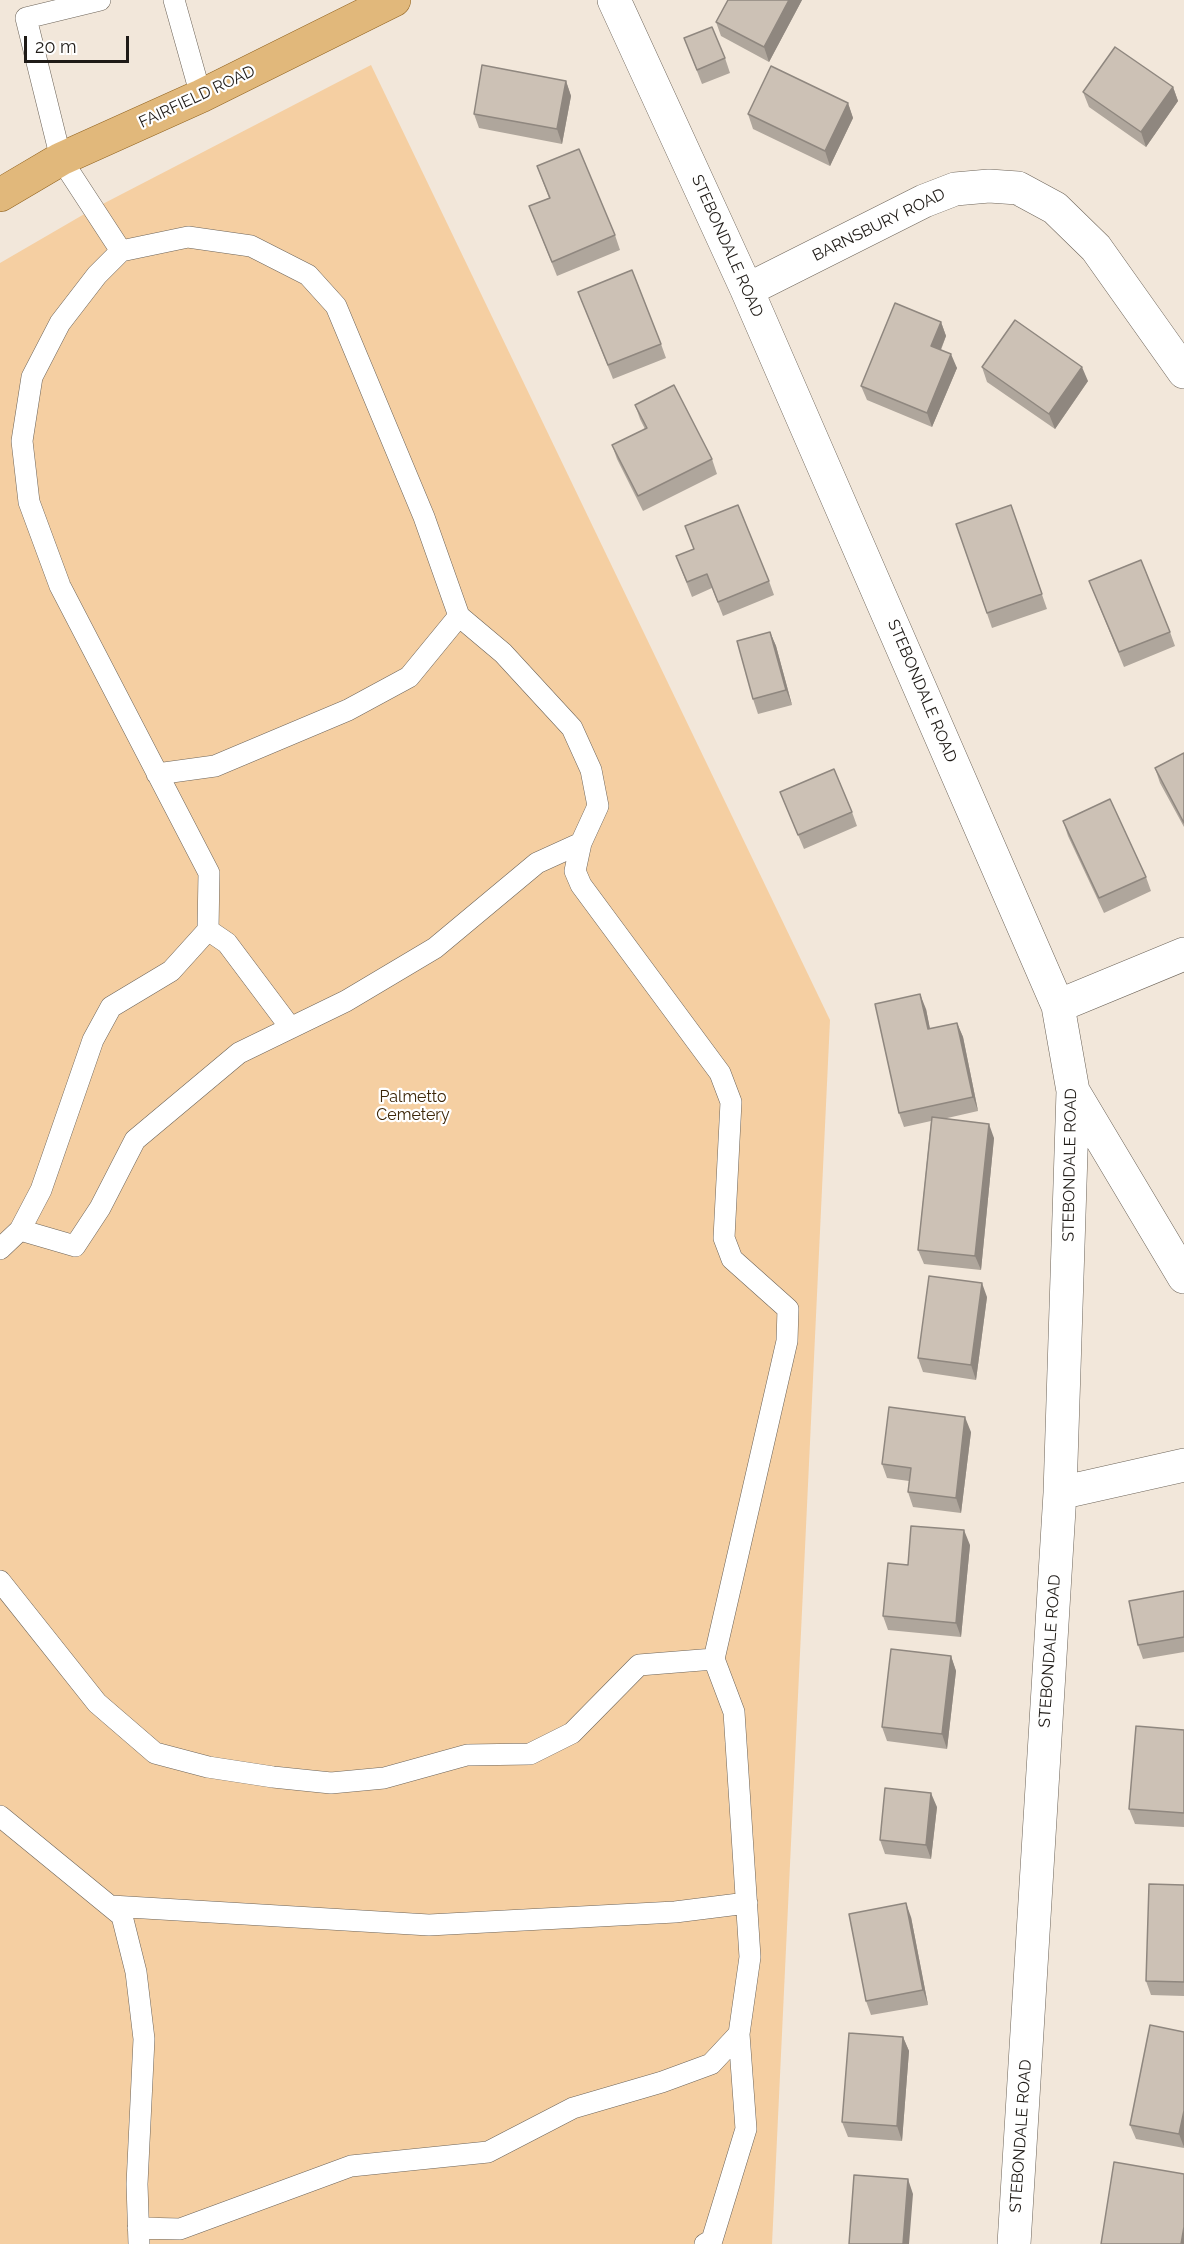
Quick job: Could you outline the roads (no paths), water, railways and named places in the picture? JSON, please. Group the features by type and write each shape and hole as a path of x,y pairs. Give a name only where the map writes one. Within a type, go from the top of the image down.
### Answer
{"main road":[{"name":"FAIRFIELD ROAD","path":"0,195 61,159 201,96 394,0"}],"street":[{"name":"STEBONDALE ROAD","path":"614,0 747,290 1059,1006 1073,1091 1060,1493 1014,2244"},
{"name":"BARNSBURY ROAD","path":"747,290 924,201 955,189 988,186 1018,188 1055,208 1096,248 1184,372"},
{"path":"1059,1006 1184,954"},
{"path":"1073,1091 1184,1277"},
{"path":"1060,1493 1184,1465"}],"lane":[{"path":"100,0 26,18 61,159 121,251"},
{"path":"174,0 201,96"},
{"path":"0,1248 20,1230 41,1190 93,1040 111,1007 171,971 208,930 209,873 60,586 29,502 22,441 32,377 60,323 97,275 121,251 188,237 252,246 308,275 336,306 424,517 459,616 503,653 572,728 591,770 598,806 581,843 575,871 581,885 720,1073 731,1102 724,1238 732,1259 788,1309 787,1341 714,1659 735,1712 750,1957 740,2034 746,2129 712,2240 705,2244"},
{"path":"157,774 215,766 348,710 409,677 459,616"},
{"path":"20,1230 75,1246 100,1208 135,1140 238,1053 346,1001 435,948 537,863 581,843"},
{"path":"208,930 227,943 290,1028"},
{"path":"0,1581 97,1703 155,1753 208,1767 273,1777 341,1782 384,1778 467,1755 530,1754 572,1733 639,1665 714,1659"},
{"path":"0,1816 122,1916 133,1961 144,2039 137,2184 139,2236 180,2229 351,2166 488,2152 573,2108 662,2082 711,2064 740,2034"},
{"path":"111,1906 429,1925 675,1912 747,1903"}],"park label":[{"name":"Palmetto Cemetery","path":"413,1106"}]}
